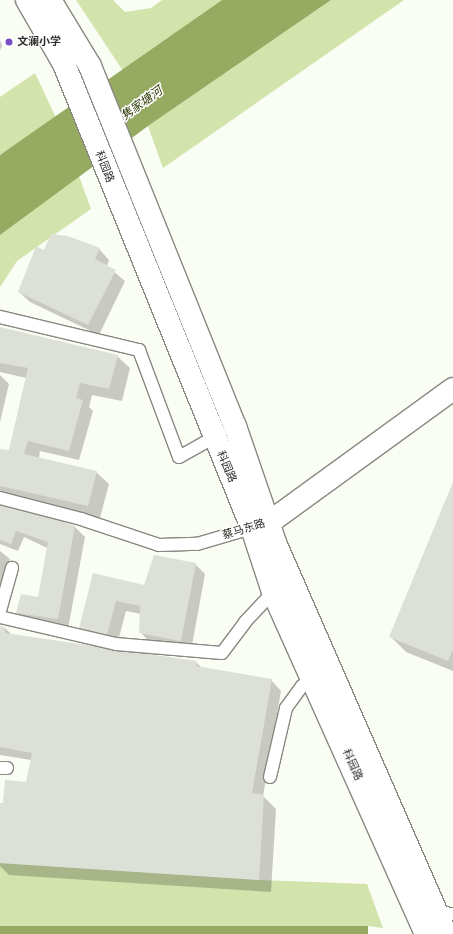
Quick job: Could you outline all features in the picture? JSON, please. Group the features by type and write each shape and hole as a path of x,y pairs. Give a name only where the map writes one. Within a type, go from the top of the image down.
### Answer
{"street":[{"name":"科园路","path":"27,0 64,64 214,438 288,575 333,670 437,922"},
{"name":"科园路","path":"50,0 83,52 92,71 235,426 261,525 273,592 314,680 437,922"},
{"name":"蔡马东路","path":"261,525 453,389"}],"lane":[{"path":"0,318 139,350 179,457 235,426"},
{"name":"蔡马东路","path":"0,498 81,519 159,545 197,544 261,525"},
{"path":"0,611 12,568"},
{"path":"0,617 116,644 222,653 245,622 288,575"},
{"path":"270,777 286,708 302,686 333,670"}],"shaded area":[{"path":"76,0 113,0 125,12 151,8 162,0 222,0 123,71"},
{"path":"331,0 404,0 163,168 148,126"},
{"path":"35,73 56,118 0,155 0,97"},
{"path":"79,176 91,209 17,261 0,287 0,235"},
{"path":"0,863 259,880 367,884 383,928 368,926 0,926"}],"water":[{"name":"隽家塘河","path":"222,0 331,0 148,126 0,235 0,155"},
{"path":"0,926 368,926 368,934 0,934"}],"building":[{"path":"51,234 68,236 100,248 95,259 116,270 88,325 18,292 36,246 44,250"},
{"path":"0,327 118,355 109,389 80,383 76,398 83,400 69,451 28,441 24,454 97,471 88,506 0,486 0,449 9,450 28,368 0,363"},
{"path":"453,482 453,649 448,661 389,637"},
{"path":"0,499 75,526 58,619 16,613 21,594 38,597 48,542 16,531 11,544 0,540"},
{"path":"154,555 196,563 181,641 139,633 140,606 116,601 107,635 79,628 93,573 144,585"},
{"path":"0,626 5,627 5,633 197,661 196,666 272,679 252,793 264,795 259,880 0,863 0,803 3,803 5,780 26,782 32,753 0,747"}],"place":[{"name":"文澜小学","path":"9,42"}]}
